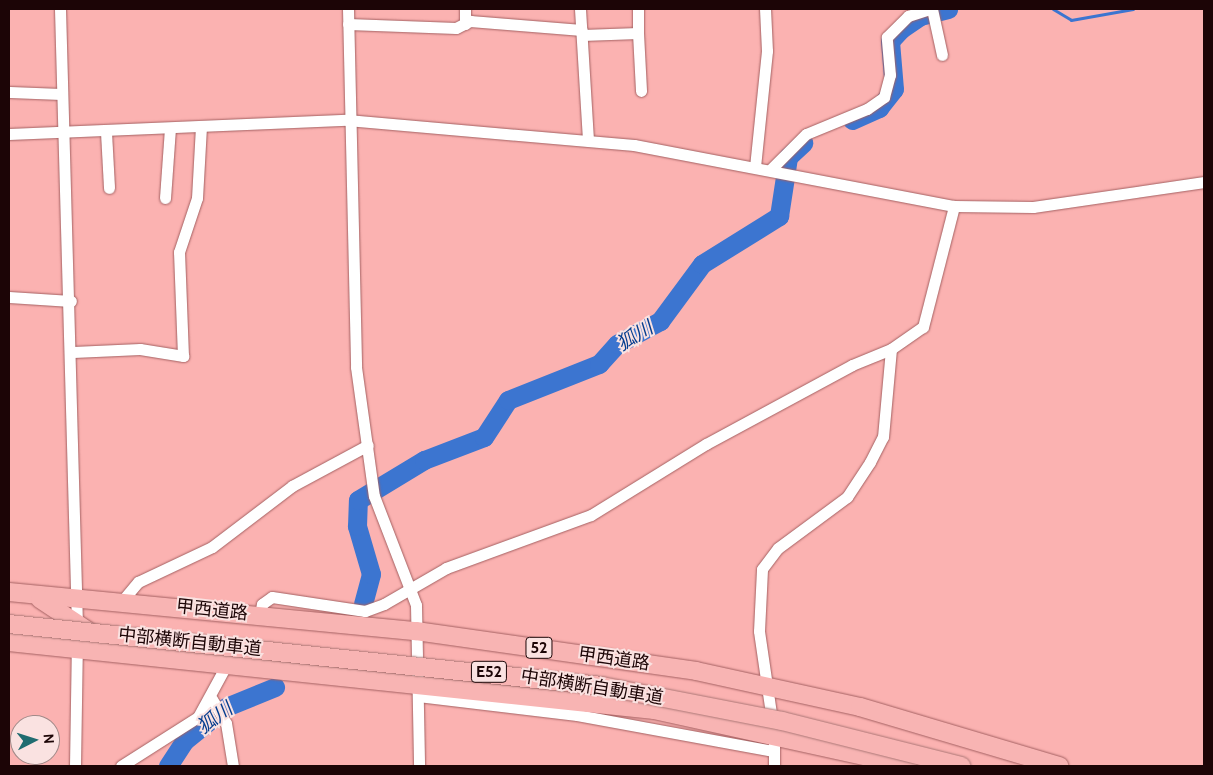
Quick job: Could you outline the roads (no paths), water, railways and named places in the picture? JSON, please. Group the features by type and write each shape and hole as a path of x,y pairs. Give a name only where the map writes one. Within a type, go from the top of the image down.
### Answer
{"highway":[{"name":"甲西道路","path":"15,592 416,631 767,685 944,730 1059,766"},
{"path":"15,592 50,602 108,644 143,654"},
{"name":"中部横断自動車道","path":"9,624 602,686 782,721 961,766"},
{"path":"9,642 228,662 417,689 654,710 774,742 908,766"}],"street":[{"path":"60,9 73,352 78,598 75,766"},
{"path":"348,9 347,120 356,367 374,496 416,604 419,766"},
{"path":"465,9 465,24"},
{"path":"580,9 588,141"},
{"path":"638,9 641,91"},
{"path":"755,167 768,51 765,9"},
{"path":"770,170 806,134 867,109 884,97 890,75 887,37 908,16 931,9 936,22 942,55"},
{"path":"348,24 456,28 465,24 582,32 638,33"},
{"path":"9,92 62,94"},
{"path":"9,134 64,135 347,120 588,141 755,167 954,206 1033,206 1204,182"},
{"path":"73,352 140,349 183,356 178,252 197,198 201,127"},
{"path":"165,198 170,129"},
{"path":"106,132 110,188"},
{"path":"260,615 262,604 272,597 365,610 446,568 591,515 706,444 852,365 891,350 923,327 954,206"},
{"path":"9,297 71,300"},
{"path":"774,766 774,742 759,631 762,569 778,548 847,496 870,462 883,437 891,350"},
{"path":"122,601 138,582 212,547 292,486 368,445"},
{"path":"121,766 198,717 212,699 228,662"},
{"path":"212,699 226,723 233,766"}],"waterway":[{"name":"狐川","path":"852,120 879,108 894,89 890,41 901,29 920,16 948,9"},
{"path":"1053,9 1071,20 1133,9"},
{"name":"狐川","path":"363,604 371,574 357,526 358,500 424,460 484,437 508,400 599,364 617,344 660,321 702,264 779,216 788,157 803,143"},
{"name":"狐川","path":"168,766 184,741 226,707 275,687"}]}
